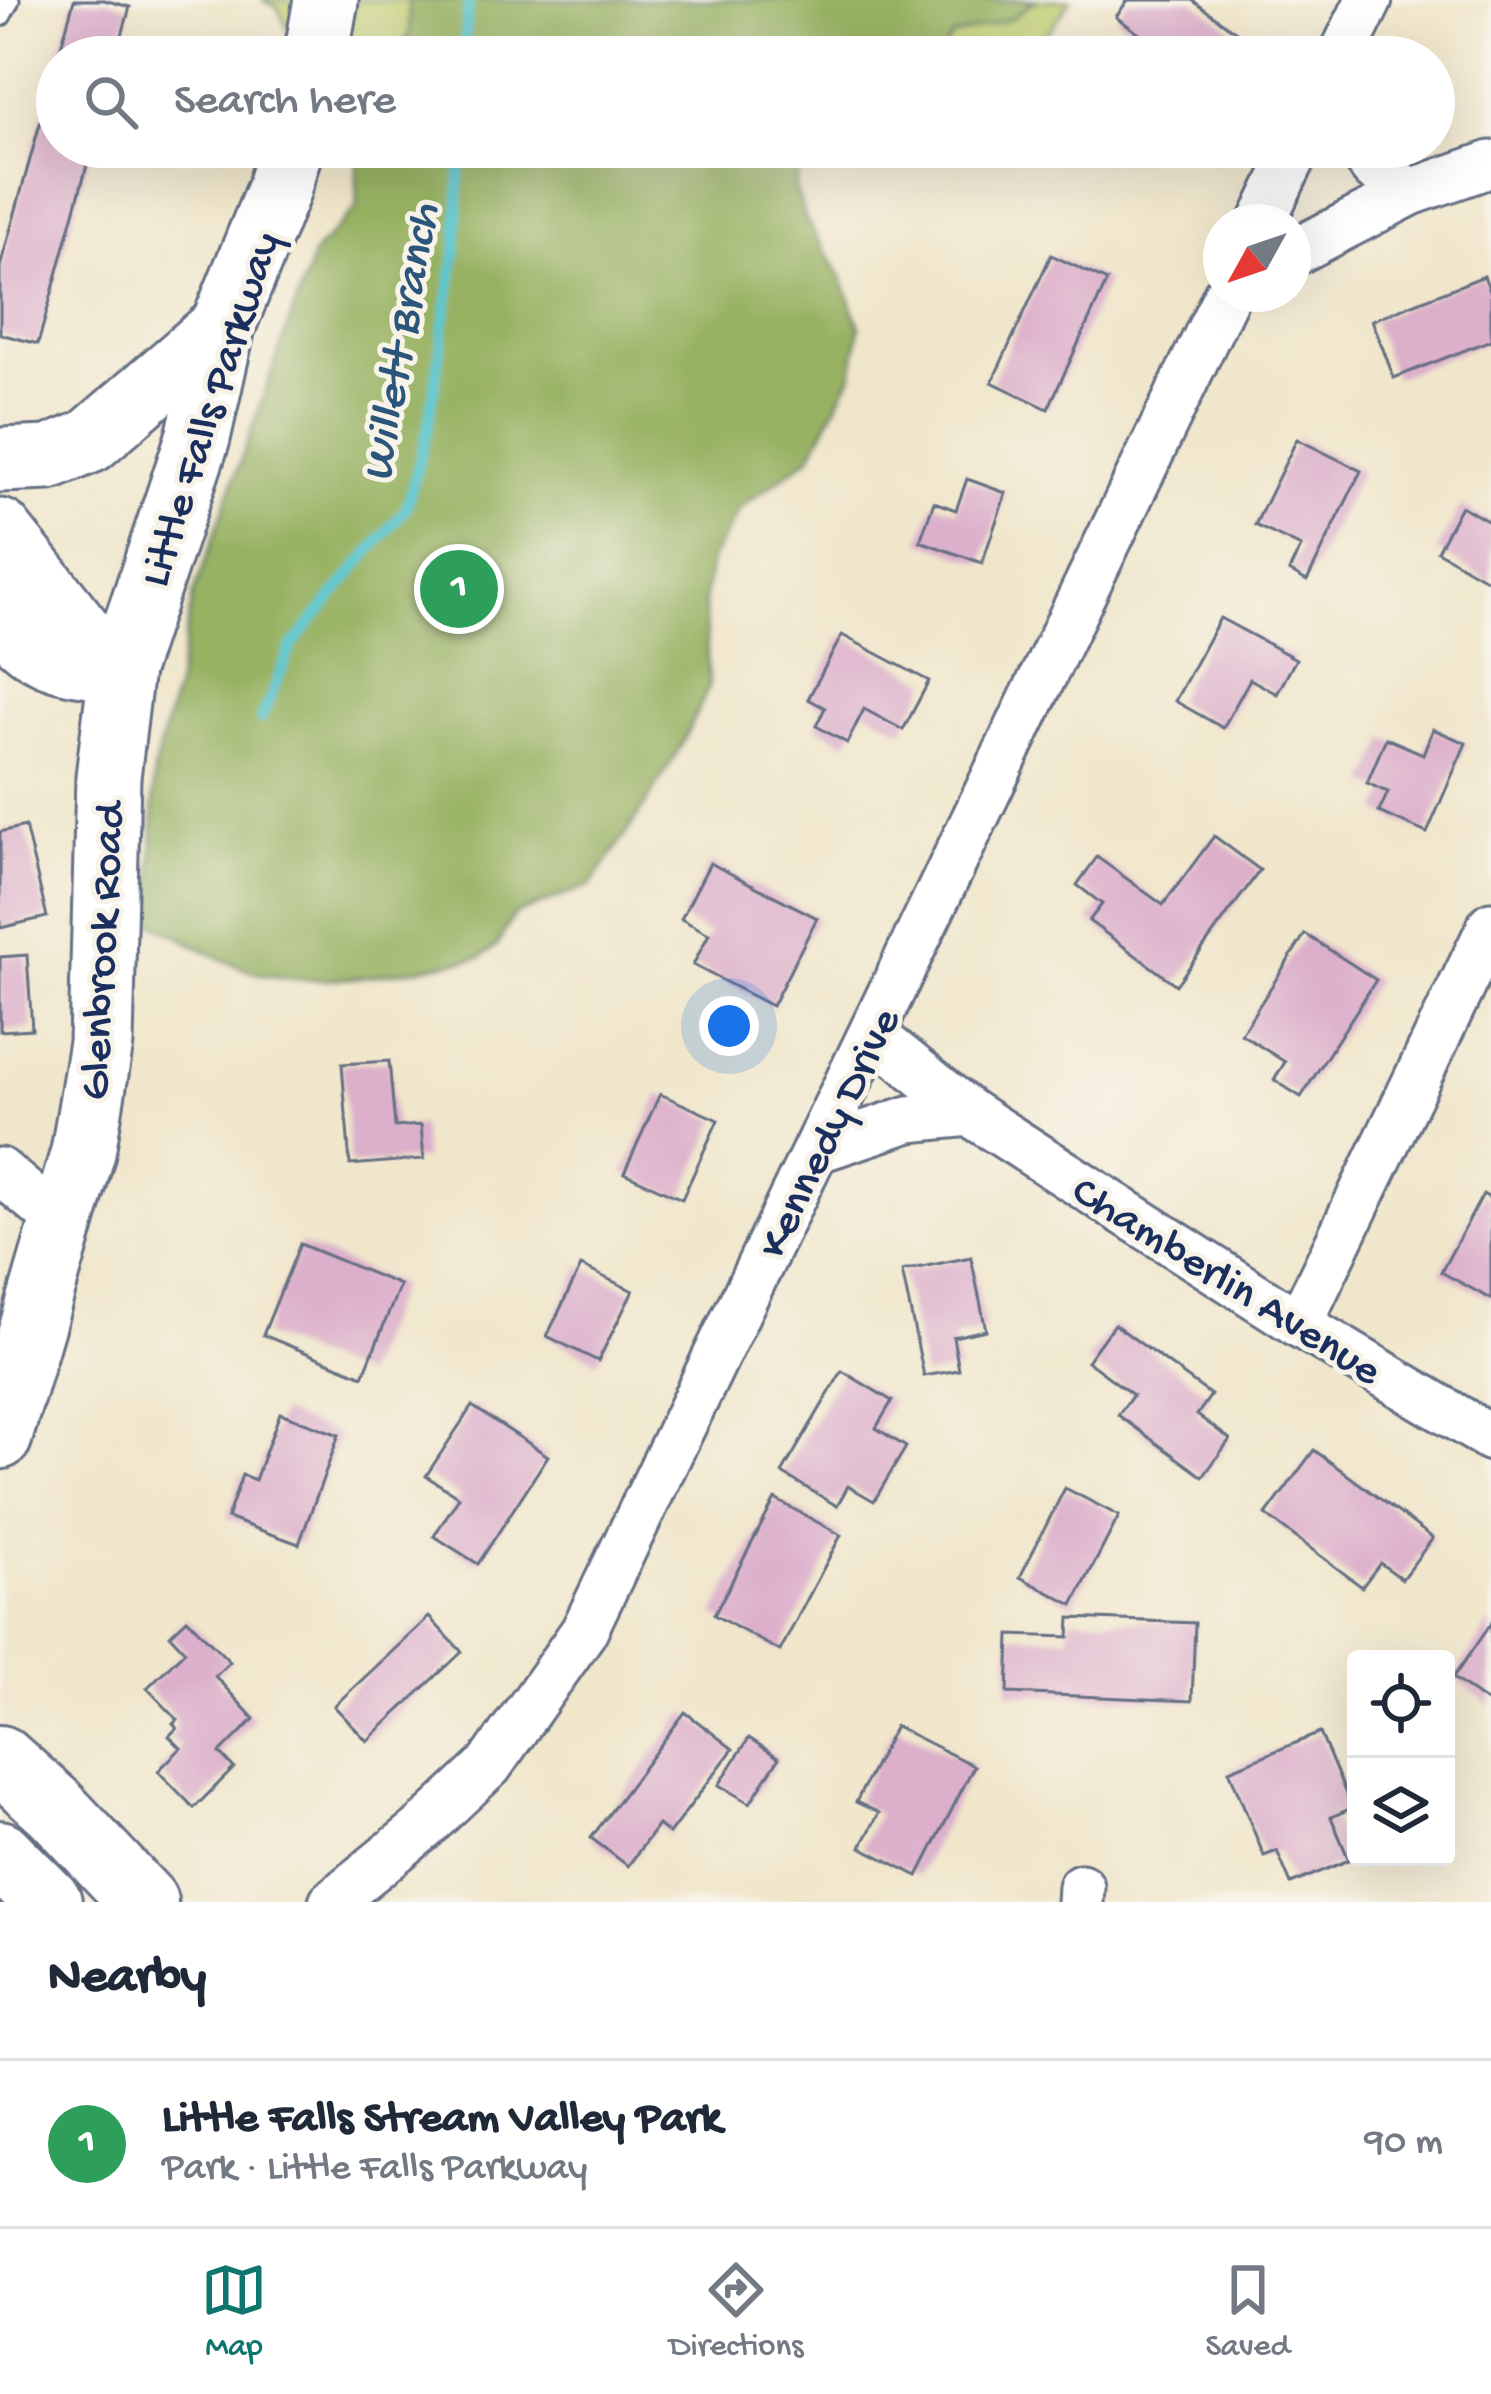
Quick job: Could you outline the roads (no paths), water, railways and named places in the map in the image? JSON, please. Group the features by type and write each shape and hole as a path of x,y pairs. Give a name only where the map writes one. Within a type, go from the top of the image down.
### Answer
{"main road":[{"path":"0,1759 55,1808 144,1902"},
{"path":"0,1854 48,1902"}],"street":[{"path":"320,36 326,0"},
{"path":"1351,36 1369,0"},
{"path":"1311,244 1411,192 1491,164"},
{"name":"Little Falls Parkway","path":"121,669 198,438 224,326 285,168"},
{"path":"1271,204 1288,168"},
{"path":"1374,168 1411,192"},
{"name":"Kennedy Drive","path":"332,1902 421,1830 489,1766 584,1631 1218,312"},
{"path":"0,460 49,458 90,441 224,326"},
{"path":"0,531 83,634 121,669"},
{"path":"0,613 18,637 46,658 121,669"},
{"name":"Glenbrook Road","path":"0,1437 83,1152 100,1043 108,777 121,669"},
{"path":"1300,1324 1491,925"},
{"name":"Chamberlin Avenue","path":"872,1034 970,1113 1300,1324 1491,1438"},
{"path":"816,1150 909,1118 970,1113"},
{"path":"0,1171 64,1225"}],"lane":[{"path":"0,15 8,0"}],"waterway":[{"name":"Willett Branch","path":"465,36 469,0"},
{"name":"Willett Branch","path":"261,719 292,646 406,508 428,428 457,244 460,168"}],"place":[{"name":"Little Falls Stream Valley Park","path":"459,589"}]}
